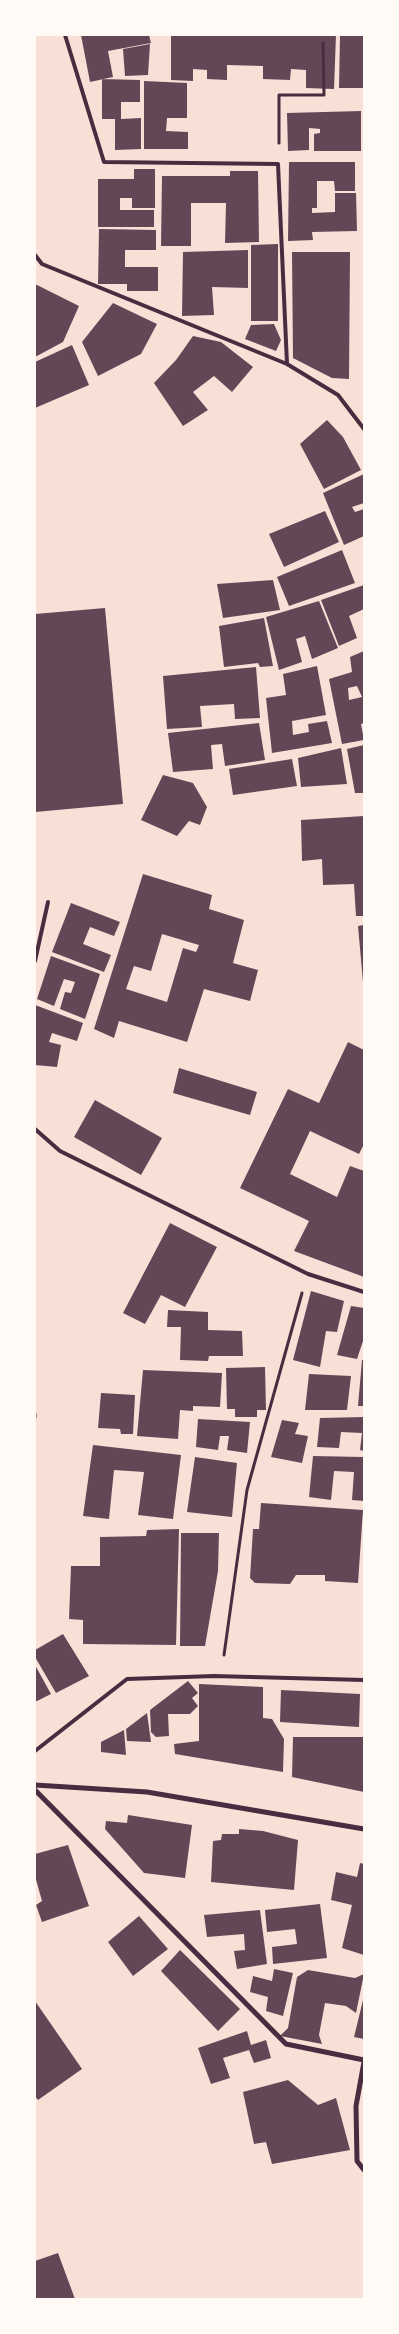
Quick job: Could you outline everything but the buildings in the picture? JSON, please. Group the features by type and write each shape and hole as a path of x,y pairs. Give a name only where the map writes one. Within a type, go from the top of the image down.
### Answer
{"street":[{"path":"35,1785 147,1792 364,1829"},
{"path":"35,1790 286,2044 364,2061 356,2106 358,2161 364,2170"}],"lane":[{"path":"65,35 104,162 278,164 287,364"},
{"path":"35,255 42,264 287,364 338,395 364,429"},
{"path":"35,961 48,902"},
{"path":"35,1129 60,1151 308,1274 364,1292"},
{"path":"35,1751 127,1679 214,1676 364,1680"}],"path":[{"path":"278,164 279,96 324,96 323,43"},
{"path":"214,1676 225,1652 248,1490 308,1274"}]}
